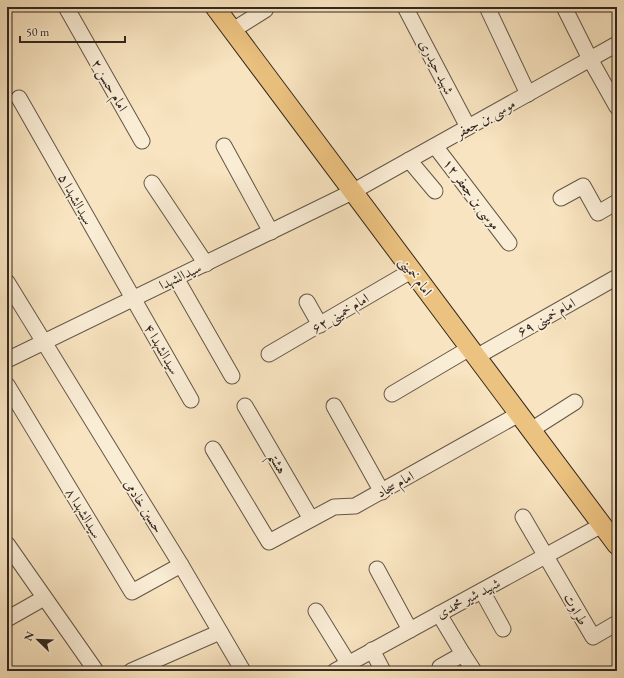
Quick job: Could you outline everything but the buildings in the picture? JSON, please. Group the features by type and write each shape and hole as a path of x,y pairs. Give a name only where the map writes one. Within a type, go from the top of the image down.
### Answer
{"main road":[{"name":"امام خمینی","path":"215,7 617,545"}],"street":[{"name":"امام حسن ۲","path":"66,7 142,141"},
{"name":"شهید حیدری","path":"405,7 468,127"},
{"path":"487,7 528,94"},
{"path":"564,7 590,60 617,107"},
{"path":"233,30 266,8"},
{"name":"موسی بن جعفر","path":"352,192 617,44"},
{"name":"سیدالشهدا ۵","path":"19,98 132,299"},
{"path":"224,146 271,232"},
{"name":"موسی بن جعفر ۱۲","path":"435,146 509,243"},
{"path":"410,160 435,191"},
{"path":"152,184 206,264"},
{"path":"561,198 583,186 598,213 617,202"},
{"name":"سیدالشهدا","path":"7,360 352,192"},
{"name":"امام خمینی ۶۲","path":"269,354 411,271"},
{"name":"امام خمینی ۶۹","path":"392,394 617,277"},
{"path":"176,278 232,376"},
{"name":"حسین خادمی","path":"7,282 43,343 181,565 243,671"},
{"name":"سیدالشهدا ۴","path":"132,299 191,400"},
{"path":"307,302 320,325"},
{"name":"سیدالشهدا ۸","path":"7,385 132,592 181,565"},
{"path":"531,430 575,402"},
{"name":"هشتم","path":"245,406 311,519"},
{"path":"334,406 382,492"},
{"name":"امام سجاد","path":"213,449 269,542 334,507 355,506 519,414"},
{"path":"523,517 546,557"},
{"name":"شهید شیر محمدی","path":"335,671 351,667 372,650 546,557 602,525"},
{"path":"7,544 96,671"},
{"name":"طراوت","path":"546,557 593,637 617,622"},
{"path":"377,569 410,630"},
{"path":"482,591 503,629"},
{"path":"7,620 44,598"},
{"path":"316,611 351,667"},
{"path":"439,614 474,671"},
{"path":"131,671 220,632"},
{"path":"372,650 382,671"},
{"path":"440,667 463,654"}]}
